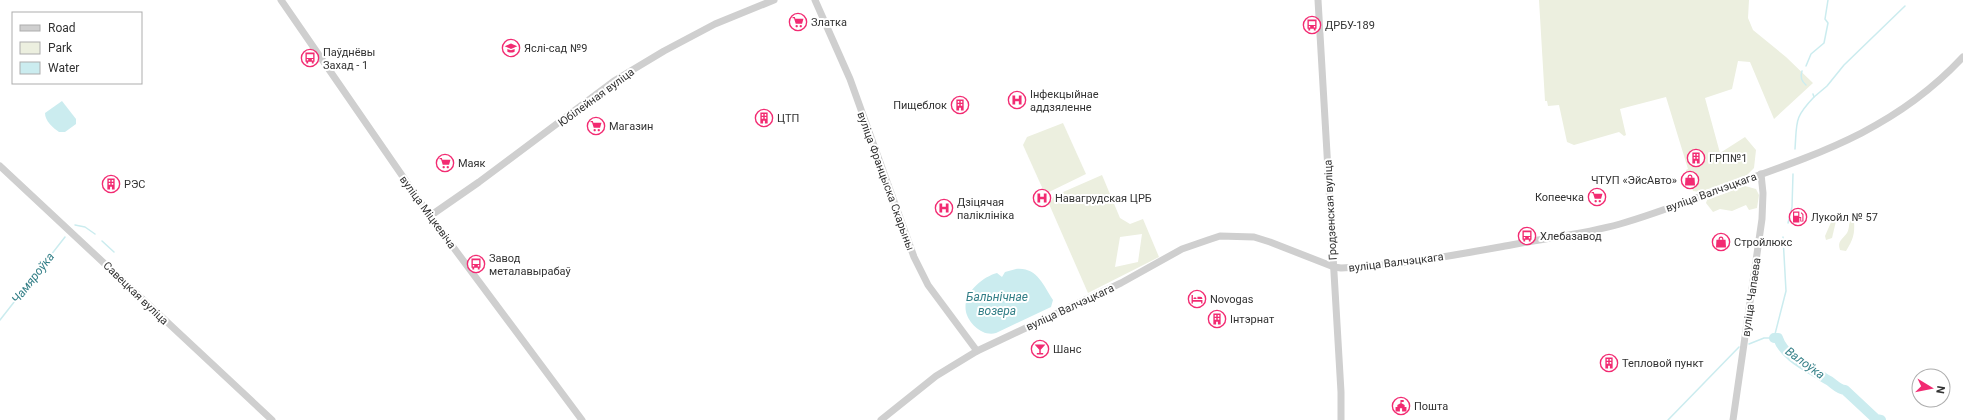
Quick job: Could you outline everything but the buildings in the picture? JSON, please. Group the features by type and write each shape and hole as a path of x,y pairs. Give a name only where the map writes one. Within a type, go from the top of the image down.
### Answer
{"street":[{"name":"вуліца Міцкевіча","path":"281,0 430,216 582,420"},
{"name":"Юбілейная вуліца","path":"430,216 479,182 614,81 715,24 774,0"},
{"name":"вуліца Францыска Скарыны","path":"815,0 850,79 914,257 928,285 977,351"},
{"name":"Гродзенская вуліца","path":"1318,0 1341,392 1341,420"},
{"name":"вуліца Валчэцкага","path":"881,420 936,376 977,351 1121,283 1182,249 1220,236 1249,237 1270,242 1334,267 1359,268 1467,254 1586,232 1620,224 1761,174 1845,142 1872,129 1925,93 1963,57"},
{"name":"Савецкая вуліца","path":"0,166 272,420"},
{"name":"вуліца Чапаева","path":"1733,420 1762,219 1763,193 1761,174"}],"green space":[{"path":"1539,0 1749,0 1748,18 1753,30 1786,57 1813,83 1774,119 1750,62 1738,61 1732,89 1705,98 1720,153 1745,137 1756,150 1754,168 1747,175 1700,192 1693,191 1686,170 1688,169 1666,97 1620,109 1626,135 1624,136 1619,132 1574,145 1567,142 1559,105 1548,106 1547,101 1545,101"},
{"path":"1063,123 1086,174 1045,194 1023,145 1027,137"},
{"path":"1102,175 1120,218 1130,224 1143,219 1159,257 1088,293 1049,204 1054,196","holes":["1142,234 1138,262 1115,267 1120,237"]},
{"path":"1745,186 1756,189 1759,195 1757,208 1749,210 1746,205 1732,211 1720,209 1713,212 1706,203 1707,200"},
{"path":"1832,220 1836,221 1832,238 1826,240 1825,236"},
{"path":"1850,221 1854,221 1854,233 1852,240 1846,251 1840,250 1840,241 1848,232"}],"water":[{"path":"62,101 76,119 76,124 65,132 59,132 48,121 45,113"},
{"name":"Бальнічнае возера","path":"1016,269 1029,271 1039,278 1053,300 1051,307 996,333 986,333 977,328 970,321 966,312 967,299 970,293 974,287 985,278 997,273 1002,277 1005,272"}],"waterway":[{"name":"Валоўка","path":"1806,66 1811,54 1824,43 1828,23 1825,19 1828,0"},
{"path":"1814,97 1827,86 1844,65 1905,6"},
{"name":"Валоўка","path":"1802,71 1801,79 1806,85"},
{"name":"Валоўка","path":"1795,149 1798,120 1803,110 1814,97 1813,94"},
{"name":"Валоўка","path":"1788,223 1792,207 1793,174"},
{"name":"Чамяроўка","path":"75,225 85,227 95,234"},
{"name":"Чамяроўка","path":"0,320 65,237"},
{"name":"Валоўка","path":"1749,344 1764,338 1774,338 1786,291 1783,237"},
{"name":"Чамяроўка","path":"102,241 114,252"},
{"name":"Валоўка","path":"1774,338 1778,338 1786,351 1805,366 1837,387 1845,390 1876,419 1881,420"},
{"path":"1668,420 1739,347"}],"place":[{"name":"Златка","path":"798,22"},
{"name":"ДРБУ-189","path":"1312,25"},
{"name":"Яслі-сад №9","path":"511,48"},
{"name":"Паўднёвы Захад - 1","path":"310,58"},
{"name":"Інфекцыйнае аддзяленне","path":"1017,100"},
{"name":"Пищеблок","path":"960,105"},
{"name":"ЦТП","path":"764,118"},
{"name":"Магазин","path":"596,126"},
{"name":"ГРП№1","path":"1696,158"},
{"name":"Маяк","path":"445,163"},
{"name":"ЧТУП «ЭйсАвто»","path":"1690,180"},
{"name":"РЭС","path":"111,184"},
{"name":"Копеечка","path":"1597,197"},
{"name":"Навагрудская ЦРБ","path":"1042,198"},
{"name":"Дзіцячая паліклініка","path":"944,208"},
{"name":"Лукойл № 57","path":"1798,217"},
{"name":"Хлебазавод","path":"1527,236"},
{"name":"Стройлюкс","path":"1721,242"},
{"name":"Завод металавырабаў","path":"476,264"},
{"name":"Novogas","path":"1197,299"},
{"name":"Інтэрнат","path":"1217,319"},
{"name":"Шанс","path":"1040,349"},
{"name":"Тепловой пункт","path":"1609,363"},
{"name":"Пошта","path":"1401,406"}]}
